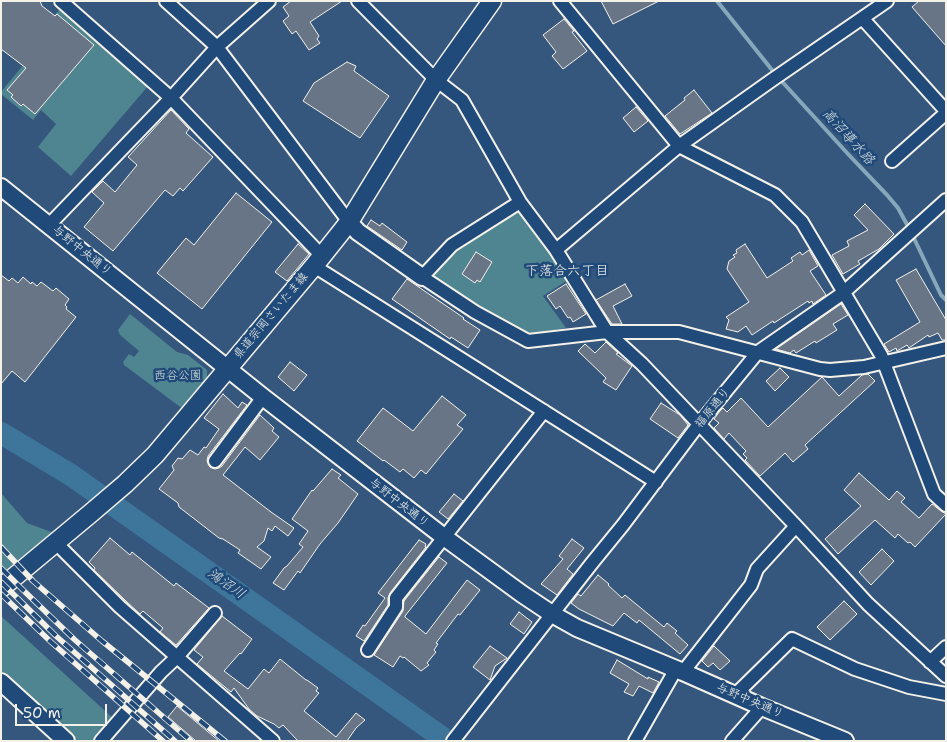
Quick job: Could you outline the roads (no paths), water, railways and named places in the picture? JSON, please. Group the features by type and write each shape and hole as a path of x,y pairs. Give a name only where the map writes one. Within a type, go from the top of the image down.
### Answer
{"main road":[{"name":"県道宗岡さいたま線","path":"1,588 91,514 155,455 318,261 349,222 436,80 492,1"}],"street":[{"path":"62,1 171,98 318,261 544,411 656,482"},
{"path":"166,1 217,47 358,232 475,312 528,341 607,332 679,332 830,370 864,367 946,348"},
{"path":"49,225 171,98 217,47 269,1"},
{"path":"358,1 436,80 462,100 520,202 556,250 607,332 642,364 868,604 946,676"},
{"path":"560,1 679,146 775,195 802,222 881,355 934,494 946,505"},
{"path":"556,250 679,146 887,1"},
{"path":"863,19 946,112 892,161"},
{"name":"与野中央通り","path":"1,187 263,397 444,537 552,614 577,628 845,741"},
{"name":"福原通り","path":"453,741 623,525 699,424 758,352 843,293 946,200"},
{"path":"422,277 452,245 520,202"},
{"path":"215,461 263,397"},
{"path":"368,650 396,607 396,598 544,411"},
{"path":"635,741 679,670 751,585 757,569 796,526"},
{"path":"56,542 120,607 273,741"},
{"path":"102,741 215,613"},
{"path":"735,695 792,639 855,669 909,687 946,694"},
{"path":"930,662 946,647"},
{"path":"1,682 66,741"},
{"path":"732,741 762,707"}],"waterway":[{"name":"高沼導水路","path":"717,1 776,75 898,208 941,295 946,300"},
{"name":"鴻沼川","path":"1,433 71,475 447,741"}],"railway":[{"path":"1,547 33,581 102,641 225,741"},
{"path":"1,568 75,640 191,741"},
{"path":"1,582 56,636 175,741"},
{"path":"1,594 51,642 163,741"}],"district":[{"name":"下落合六丁目","path":"567,271"}],"park label":[{"name":"西谷公園","path":"178,376"}]}
